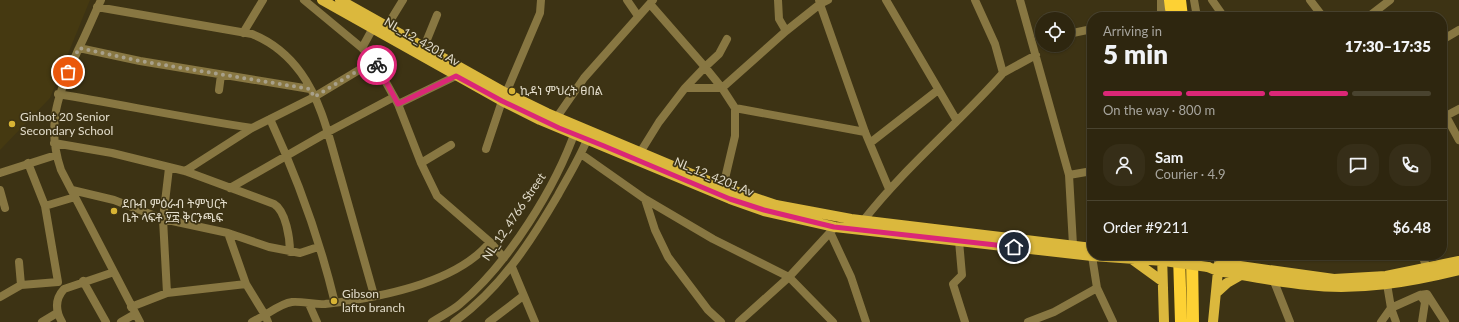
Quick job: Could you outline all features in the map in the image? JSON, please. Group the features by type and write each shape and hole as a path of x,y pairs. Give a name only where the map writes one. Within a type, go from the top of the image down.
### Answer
{"highway":[{"path":"1170,0 1171,12"},
{"path":"1180,0 1181,12"},
{"path":"1179,260 1181,322"},
{"path":"1192,260 1193,322"}],"main road":[{"name":"NL_12_4201 Av","path":"322,0 456,76 504,97 557,117 576,130"},
{"name":"NL_12_4201 Av","path":"340,0 424,47 553,126 576,130 589,135 730,199 832,230 1087,252"},
{"name":"NL_12_4201 Av","path":"589,135 641,151 723,187 776,204 863,221 1073,245 1087,250"},
{"path":"1133,260 1162,281"},
{"path":"1163,260 1162,281 1164,322"},
{"name":"NL_12_4201 Av","path":"1180,260 1213,266"},
{"path":"1213,266 1241,275 1274,280 1309,285 1348,286 1387,284 1445,269 1459,261"},
{"path":"1213,266 1240,266 1334,279 1386,276 1427,268 1459,270"},
{"path":"1213,266 1216,293 1213,322"},
{"path":"1216,293 1227,283 1241,275"}],"street":[{"path":"243,33 263,0"},
{"path":"304,0 362,48 374,61 396,100 421,164 437,196 490,242 504,258"},
{"path":"387,26 403,0"},
{"path":"486,149 504,97 540,13 541,0"},
{"path":"627,0 638,16"},
{"path":"778,0 779,19 786,30"},
{"path":"886,0 957,121"},
{"path":"975,0 995,44 1003,73"},
{"path":"1020,0 1069,175 1073,245"},
{"path":"1161,0 1161,12"},
{"path":"1194,0 1196,12"},
{"path":"1212,0 1220,12"},
{"path":"1310,0 1319,12"},
{"path":"1375,12 1390,0"},
{"path":"685,88 722,88 786,30 822,1 865,132 889,189"},
{"path":"557,117 584,78 651,2 722,88 735,108 734,144 723,187"},
{"path":"140,322 74,194 56,155 54,143 54,111 58,94 99,4 261,37 284,52 302,74 314,97 328,132 374,296"},
{"path":"424,47 437,15"},
{"path":"362,48 373,28"},
{"path":"1075,33 1087,30"},
{"path":"1447,37 1459,30"},
{"path":"641,151 659,122 685,88 719,54 727,39"},
{"path":"79,48 221,75 310,89"},
{"path":"863,221 889,189 1003,73 1035,52"},
{"path":"184,171 252,128 314,97 374,61"},
{"path":"219,90 221,75"},
{"path":"230,188 328,132 396,100 456,76"},
{"path":"870,143 938,90"},
{"path":"58,94 125,105 157,113 252,128"},
{"path":"735,108 865,132"},
{"path":"1447,114 1459,109"},
{"path":"270,119 287,156 318,247 335,303"},
{"path":"1447,121 1459,140"},
{"name":"NL_12_4766 Street","path":"432,322 460,305 504,258 556,177 576,130"},
{"name":"NL_12_4766 Street","path":"454,322 491,291 512,267 531,239 581,154 589,135"},
{"path":"54,143 112,153 184,171 277,206 288,230 290,252"},
{"path":"421,164 451,145"},
{"path":"581,154 645,199 713,239 789,277 833,322"},
{"path":"0,173 56,155"},
{"path":"28,163 46,206 61,286 57,313 62,322"},
{"path":"167,293 163,219 169,168"},
{"path":"1069,175 1087,172"},
{"path":"0,190 5,208"},
{"path":"46,206 74,194 126,203 163,219 228,233 269,247 290,252 300,253 318,247"},
{"path":"645,199 655,230 668,257 708,310 721,322"},
{"path":"739,322 789,277 832,230 852,277 866,322"},
{"path":"228,233 246,284 266,318"},
{"path":"959,241 962,275 953,284 964,322"},
{"path":"252,322 266,318 291,302 309,304 335,303 399,292 434,280 473,259 481,253 490,242"},
{"path":"1093,260 1097,288 1113,322"},
{"path":"1213,266 1216,260"},
{"path":"1424,260 1427,268"},
{"path":"19,262 21,285"},
{"path":"512,267 535,322"},
{"path":"0,297 21,285 61,286 114,272"},
{"path":"1274,280 1290,322"},
{"path":"83,281 106,322"},
{"path":"121,322 133,310 167,293 246,284"},
{"path":"1387,284 1391,308 1396,322"},
{"path":"1028,322 1054,312 1097,288"},
{"path":"1381,322 1391,308 1420,295 1427,294 1445,322"},
{"path":"1420,295 1425,302 1422,322"},
{"path":"491,322 523,296"},
{"path":"309,304 317,322"},
{"path":"42,322 57,313"}],"shaded area":[{"path":"0,0 90,0 50,98 0,150"}],"way so far":[{"path":"68,72 79,48 140,61 310,89 314,97 374,61 377,65"}],"place":[{"name":"ኪዳነ ምህረት ፀበል","path":"512,91"},
{"name":"Ginbot 20 Senior Secondary School","path":"12,124"},
{"name":"ደቡብ ምዕራብ ትምህርት ቤት ላፍቶ ፶፰ ቅርንጫፍ","path":"114,211"},
{"name":"Gibson lafto branch","path":"334,301"}],"route":[{"path":"377,65 398,104 456,76 540,120 643,162 699,187 764,210 804,221 834,227 1014,247"}]}
